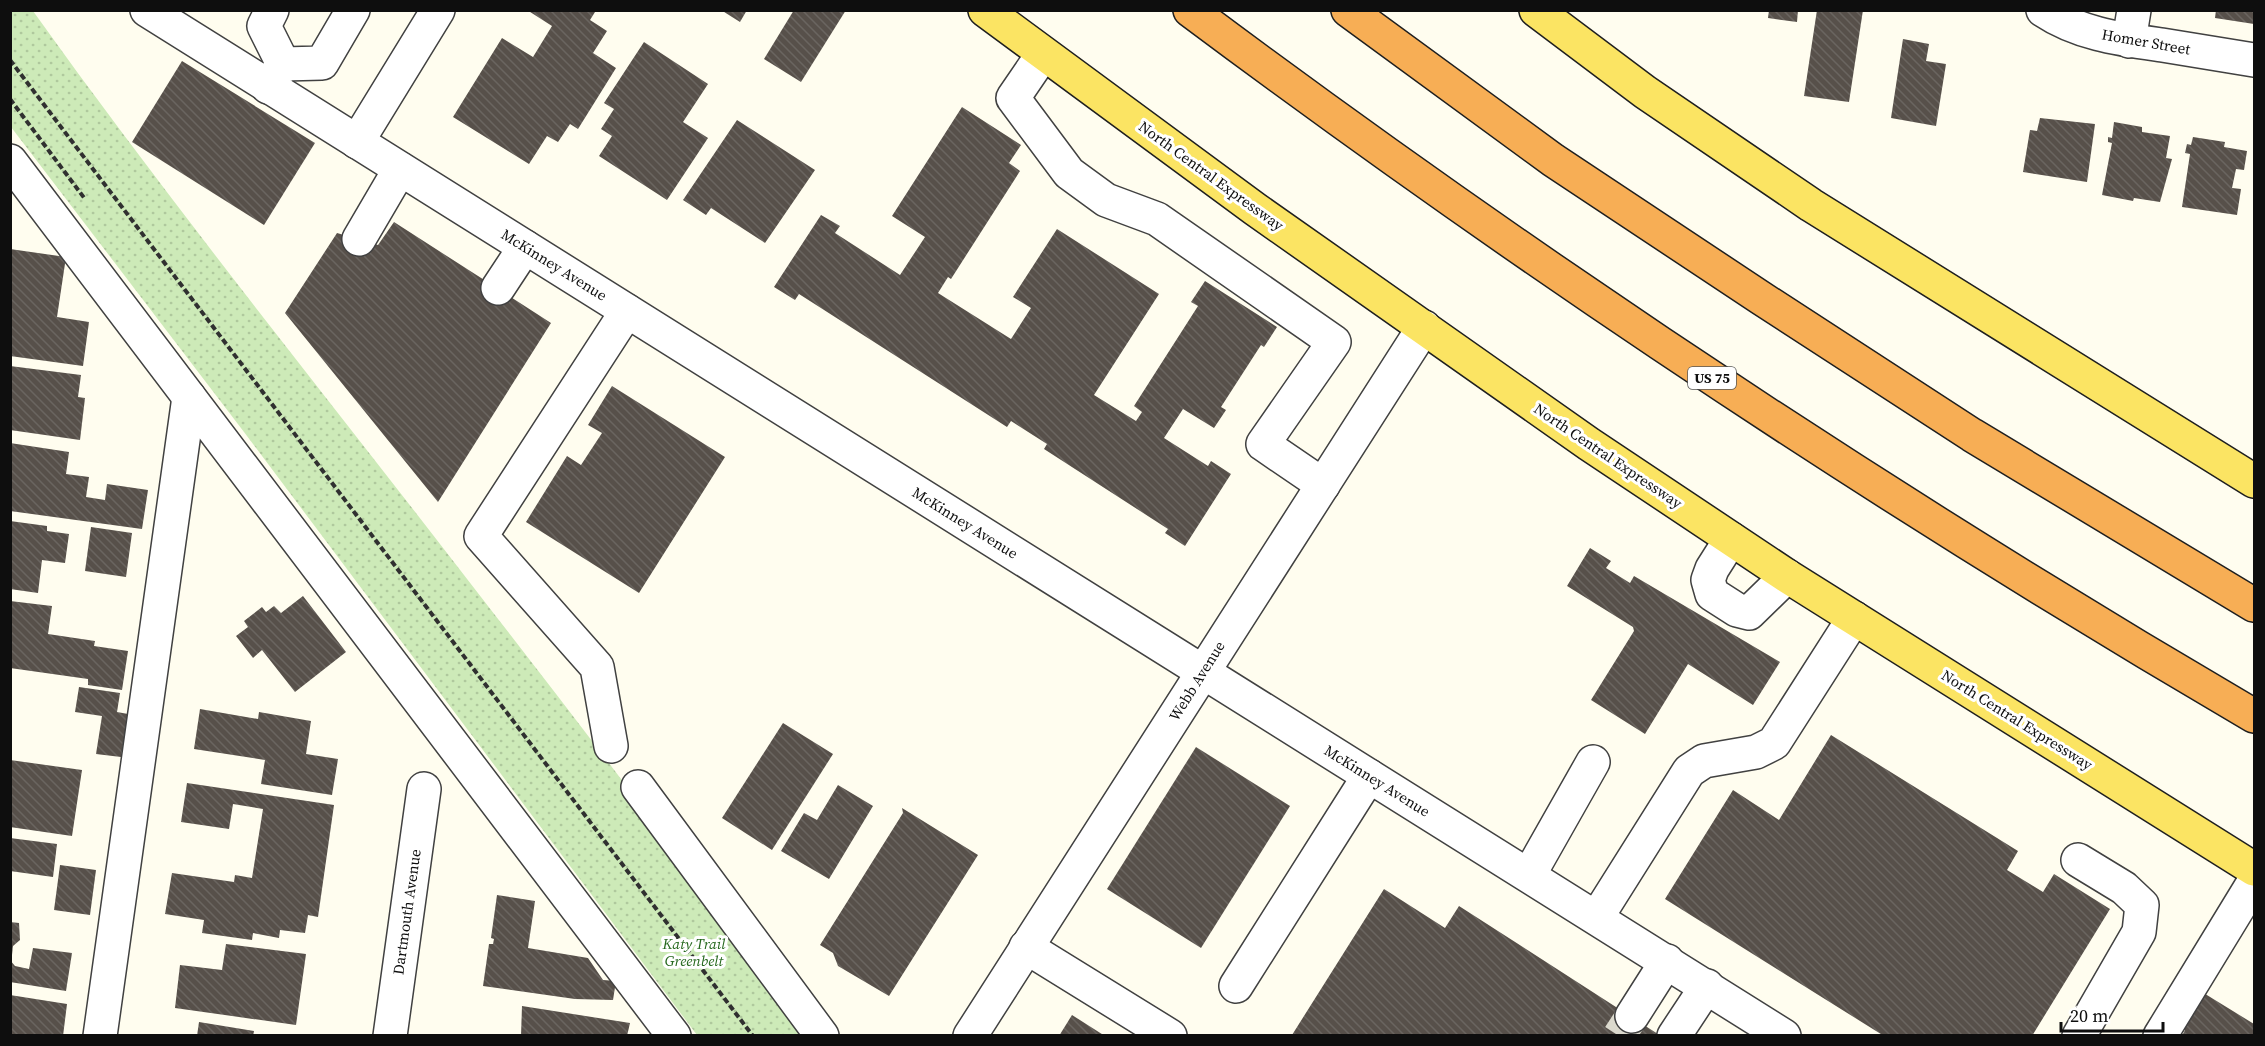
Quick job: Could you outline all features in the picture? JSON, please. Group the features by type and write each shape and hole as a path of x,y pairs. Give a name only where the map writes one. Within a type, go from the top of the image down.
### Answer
{"highway":[{"name":"US 75","path":"1190,10 1430,185 1729,390 2035,585 2254,716"},
{"path":"1348,10 1553,160 1761,298 1972,435 2254,605"}],"main road":[{"name":"North Central Expressway","path":"985,10 1255,209 1589,444 1787,576 2254,868"},
{"path":"1536,10 1645,92 1811,205 2254,481"}],"street":[{"name":"McKinney Avenue","path":"147,10 276,75 357,142 400,170 1784,1035"},
{"path":"272,10 264,26 276,75 321,63 353,10"},
{"path":"357,142 438,10"},
{"name":"Homer Street","path":"2043,10 2058,21 2088,32 2132,26 2254,60"},
{"path":"1042,54 1013,98 1069,173 1106,200 1157,219 1334,342 1263,444 1323,485"},
{"path":"10,161 674,1035"},
{"path":"359,239 400,170"},
{"path":"498,288 525,247"},
{"path":"611,746 597,667 481,536 627,311"},
{"name":"Webb Avenue","path":"970,1035 1424,327"},
{"path":"100,1035 189,398"},
{"path":"1731,539 1712,569 1708,580 1712,594 1737,610 1749,613 1787,576"},
{"path":"1597,917 1689,771 1704,761 1756,752 1774,743 1854,618"},
{"path":"1529,875 1593,762"},
{"path":"1236,986 1369,776"},
{"path":"638,787 822,1035"},
{"name":"Dartmouth Avenue","path":"390,1035 424,789"},
{"path":"2078,860 2124,888 2142,905 2139,932 2079,1035"},
{"path":"2160,1035 2254,882"},
{"path":"1026,947 1170,1035"},
{"path":"1632,1016 1667,961"},
{"path":"1674,1035 1707,986"}],"path":[{"path":"10,60 753,1035"}],"green space":[{"name":"Katy Trail Greenbelt","path":"11,11 33,11 142,160 565,706 814,1035 697,1035 244,432 11,127"}],"building":[{"path":"527,10 595,12 590,20 607,31 593,53 616,68 578,129 570,124 558,142 547,136 529,164 453,117 502,38 533,57 552,26"},
{"path":"721,10 747,10 740,22"},
{"path":"794,10 846,10 801,82 764,59"},
{"path":"1769,10 1798,10 1797,22 1768,18"},
{"path":"1817,10 1863,10 1849,102 1804,96"},
{"path":"2216,10 2254,10 2254,24 2215,18"},
{"path":"1903,39 1929,44 1926,61 1946,64 1936,126 1891,118"},
{"path":"644,42 708,84 683,122 708,138 667,200 599,156 612,136 601,129 614,109 604,103"},
{"path":"182,61 315,143 264,225 132,142"},
{"path":"962,107 1021,145 1009,163 1020,171 951,279 948,277 938,293 1011,339 1031,308 1013,297 1057,229 1159,294 1094,395 1136,421 1142,412 1134,406 1198,306 1191,302 1205,281 1277,327 1264,347 1261,345 1221,407 1226,410 1214,428 1183,409 1164,438 1208,466 1211,461 1231,474 1185,546 1165,533 1168,529 1044,449 1047,444 1011,421 1007,427 799,294 795,300 774,287 821,215 840,226 835,233 900,275 925,237 892,216"},
{"path":"2040,118 2095,124 2087,182 2023,172 2030,130 2037,131"},
{"path":"737,120 815,170 765,243 711,208 706,215 683,200"},
{"path":"2114,122 2142,127 2142,132 2170,136 2166,158 2172,159 2160,202 2134,198 2133,201 2102,195 2112,143 2108,142 2108,137 2112,138"},
{"path":"2193,137 2225,142 2224,147 2247,151 2244,170 2236,169 2232,188 2241,189 2237,215 2182,207 2190,154 2185,153 2187,144 2191,145"},
{"path":"394,222 551,323 438,502 285,313 337,233 378,245"},
{"path":"10,249 66,257 57,317 89,322 83,366 10,356"},
{"path":"10,366 81,375 78,397 85,398 80,440 10,430"},
{"path":"612,386 725,457 639,593 526,522 567,456 581,465 602,433 588,425"},
{"path":"10,443 69,452 66,474 89,477 86,497 105,500 107,484 148,490 142,529 10,511"},
{"path":"10,521 47,526 47,531 69,534 65,563 42,560 38,593 10,589"},
{"path":"91,527 132,533 126,577 85,571"},
{"path":"1590,548 1611,561 1606,568 1630,583 1634,576 1780,662 1753,705 1688,664 1645,734 1591,700 1634,631 1633,627 1567,586"},
{"path":"303,596 346,652 295,692 262,650 253,658 236,636 248,627 244,621 262,607 266,612 274,606 281,613"},
{"path":"10,601 52,606 48,634 95,641 94,646 128,651 122,690 88,685 88,679 10,668"},
{"path":"79,687 120,693 117,712 128,714 121,757 96,754 102,716 75,712"},
{"path":"200,709 258,719 259,712 311,721 306,754 338,759 332,795 261,784 265,760 194,749"},
{"path":"783,723 833,754 772,850 722,818"},
{"path":"1831,735 2018,851 2007,870 2043,892 2054,874 2110,909 2032,1036 1884,1036 1665,899 1733,790 1779,820"},
{"path":"1196,747 1290,806 1201,948 1107,889"},
{"path":"10,760 82,770 72,836 10,827"},
{"path":"187,783 334,805 318,917 308,915 305,933 280,930 279,938 253,933 252,940 202,933 204,920 165,914 172,873 234,882 235,875 252,878 263,809 233,804 229,829 181,822"},
{"path":"838,785 873,806 829,879 781,851 804,813 817,820"},
{"path":"902,808 978,855 889,996 838,966 833,953 820,945 903,813"},
{"path":"10,838 57,844 53,877 10,871"},
{"path":"60,865 96,870 90,915 54,910"},
{"path":"1384,889 1445,928 1459,906 1661,1036 1292,1035"},
{"path":"497,895 535,901 528,948 588,958 603,980 616,981 613,1000 575,999 483,986 489,944 493,944 494,939 491,938"},
{"path":"10,922 19,923 20,940 13,946 12,955"},
{"path":"226,944 306,954 296,1025 175,1008 180,965 222,970"},
{"path":"33,948 72,953 66,991 10,982 10,960 15,966 29,969"},
{"path":"2202,992 2254,1024 2254,1036 2182,1036 2185,1030 2181,1027"},
{"path":"10,995 67,1004 63,1036 10,1036"},
{"path":"522,1006 630,1023 627,1036 521,1036"},
{"path":"1072,1015 1105,1036 1059,1036"},
{"path":"199,1022 254,1031 253,1036 197,1036"}],"tunnel":[{"path":"1619,1036 1632,1016"}]}
